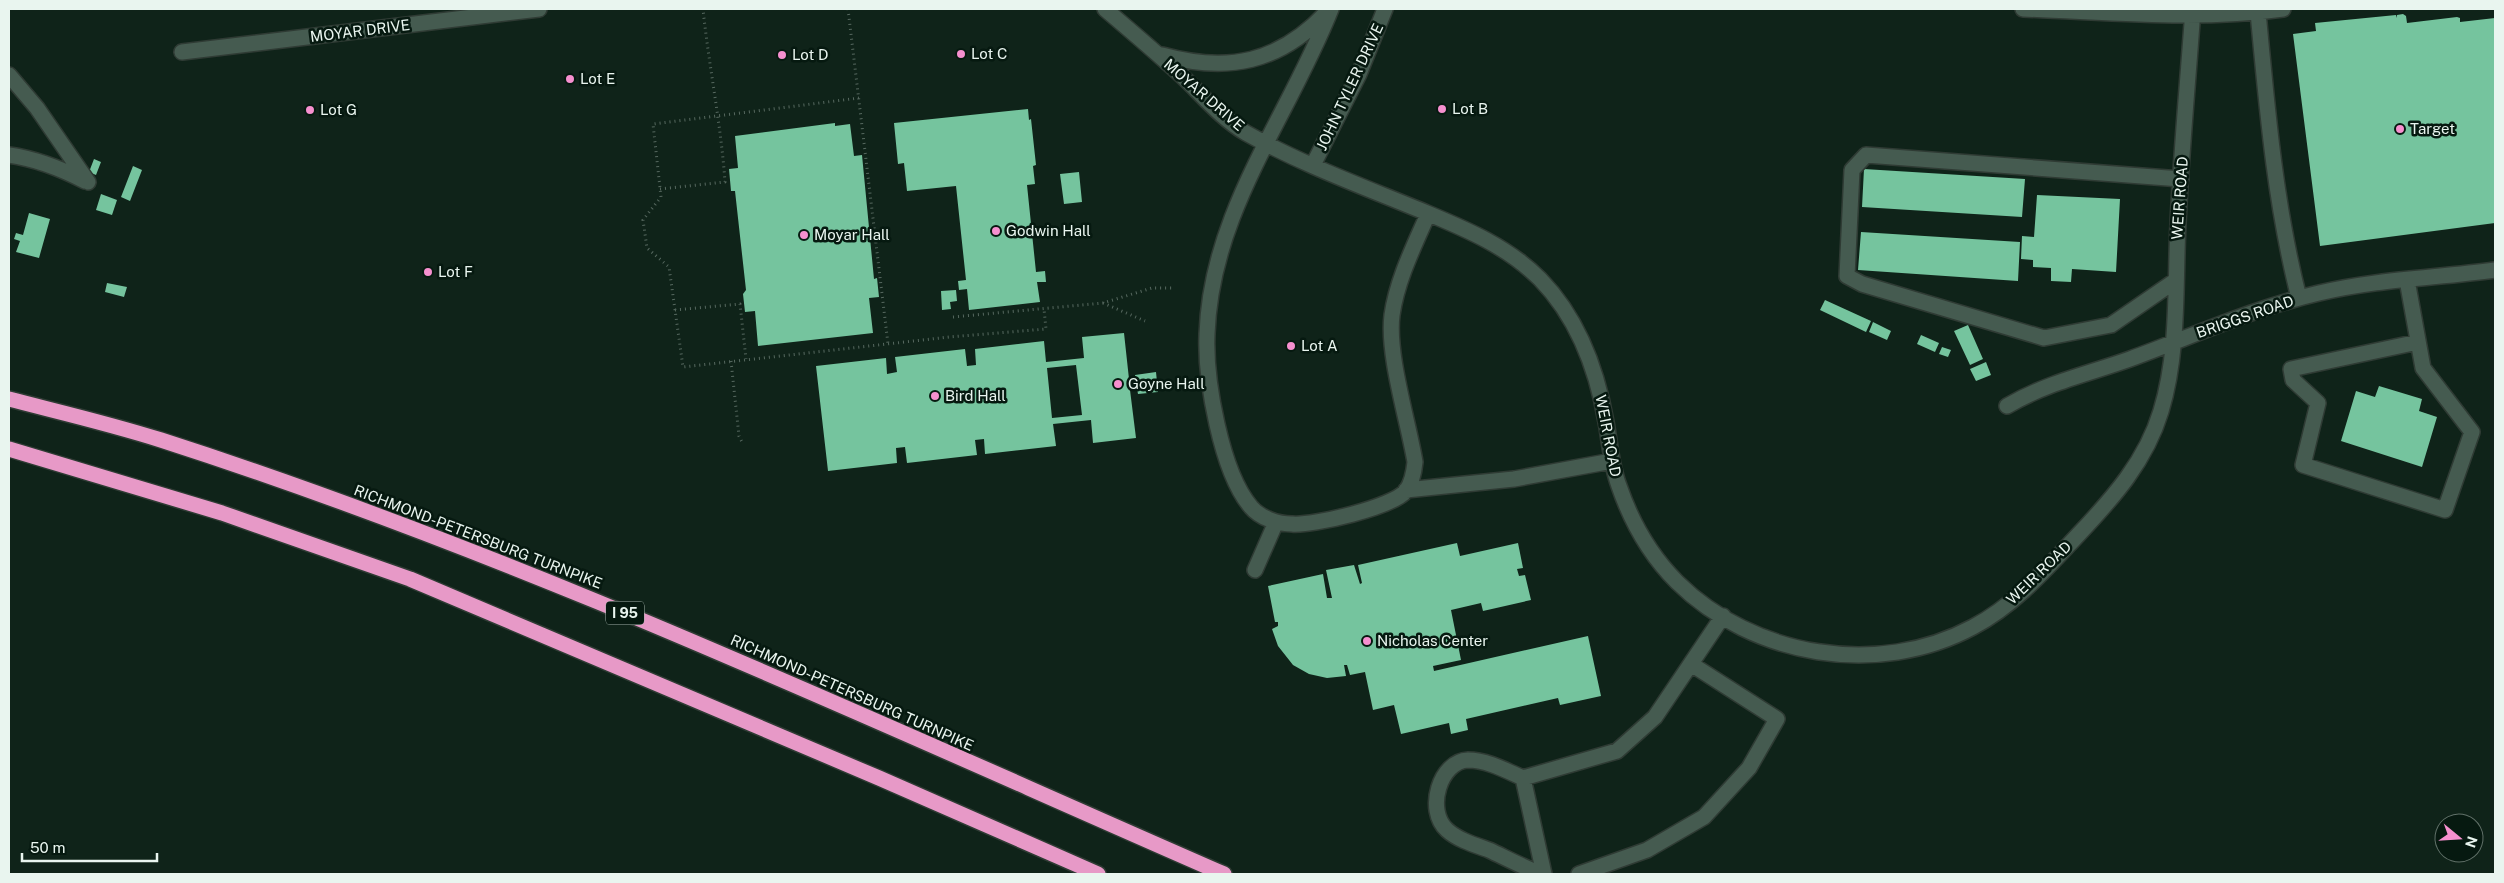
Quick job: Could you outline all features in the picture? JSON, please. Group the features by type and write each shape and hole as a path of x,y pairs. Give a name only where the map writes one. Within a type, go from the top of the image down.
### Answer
{"highway":[{"name":"RICHMOND-PETERSBURG TURNPIKE","path":"9,399 158,439 437,537 692,642 1224,874"},
{"path":"9,449 222,513 410,579 852,766 1098,874"}],"street":[{"name":"MOYAR DRIVE","path":"182,52 539,9"},
{"name":"MOYAR DRIVE","path":"1105,9 1237,127 1265,143 1313,165"},
{"path":"1157,54 1188,62 1217,65 1262,57 1304,34 1330,9"},
{"path":"1330,9 1315,48 1243,187 1218,258 1211,292 1207,334 1208,375 1214,413 1226,456 1239,489 1252,508 1276,522 1294,525 1306,524 1372,508 1395,500 1406,490 1413,477 1415,462 1394,355 1392,316 1400,283 1428,214"},
{"name":"JOHN TYLER DRIVE","path":"1313,165 1359,74 1385,9"},
{"path":"2023,9 2193,12 2258,12 2283,9"},
{"name":"WEIR ROAD","path":"1313,165 1491,242 1517,258 1540,280 1559,302 1576,331 1592,367 1600,392 1612,461 1630,514 1655,556 1677,582 1696,598 1723,616 1765,637 1791,646 1838,656 1876,655 1909,651 1943,641 1974,627 2006,606 2029,587 2118,492 2147,447 2168,387 2180,179 2193,12"},
{"path":"2258,12 2272,156 2287,253 2299,298"},
{"path":"9,74 37,108 88,182 54,166 32,159 9,155"},
{"path":"2175,281 2111,325 2044,338 1862,284 1847,276 1852,170 1866,156 2180,179"},
{"name":"BRIGGS ROAD","path":"2007,406 2049,384 2172,343 2262,308 2359,285 2495,270"},
{"path":"2407,280 2423,368 2472,432 2445,510 2303,464 2318,403 2294,380 2291,369 2418,342"},
{"path":"1406,490 1514,479 1612,461"},
{"path":"1255,570 1276,522"},
{"path":"1542,874 1456,836 1440,821 1435,807 1436,794 1443,778 1454,767 1467,760 1483,762 1523,778 1616,751 1655,718 1723,616"},
{"path":"1579,874 1648,850 1704,817 1749,768 1777,719 1691,664"},
{"path":"1523,778 1542,874"}],"path":[{"path":"660,189 725,182 719,114 712,88 702,9"},
{"path":"848,9 888,344"},
{"path":"860,98 719,114 653,124 661,197 643,220 647,248 669,267 684,367 888,344 1046,329 1044,309"},
{"path":"953,316 1102,303 1152,288 1172,288"},
{"path":"1102,303 1145,321"},
{"path":"675,310 740,304 746,359"},
{"path":"731,361 739,436 742,442"}],"building":[{"name":"Target","path":"2403,14 2406,16 2407,23 2457,17 2460,18 2460,22 2495,18 2495,223 2320,246 2293,34 2316,31 2315,23 2396,15 2396,18 2397,15"},
{"name":"Godwin Hall","path":"1028,109 1029,120 1031,119 1036,165 1033,166 1035,184 1027,185 1036,272 1045,271 1046,282 1037,282 1040,302 969,310 967,289 959,290 958,281 966,280 956,186 907,191 904,163 898,164 894,123"},
{"name":"Moyar Hall","path":"835,123 835,126 850,124 854,156 862,155 874,279 877,278 879,297 869,298 873,333 758,346 755,311 745,312 743,294 746,290 735,191 731,191 729,169 738,168 735,136"},
{"path":"94,159 101,162 96,175 89,172"},
{"path":"133,166 142,170 130,201 121,197"},
{"path":"1864,169 2025,179 2022,217 1862,207"},
{"path":"1079,172 1082,202 1064,204 1060,174"},
{"path":"101,194 117,200 112,215 96,210"},
{"path":"2037,195 2120,199 2116,272 2072,269 2071,282 2051,281 2051,268 2033,267 2033,260 2021,259 2022,236 2034,237"},
{"path":"29,213 50,219 39,258 16,252 20,241 14,239 16,233 23,235"},
{"path":"1861,232 2020,242 2018,281 1858,270"},
{"path":"107,283 127,287 124,297 105,292"},
{"path":"956,290 957,301 950,302 951,309 942,310 941,291"},
{"path":"1825,300 1871,321 1866,332 1820,310"},
{"path":"1873,322 1891,331 1887,340 1869,332"},
{"path":"1968,325 1983,359 1970,365 1954,331"},
{"name":"Bird Hall","path":"1124,333 1129,379 1135,379 1135,375 1156,372 1158,392 1138,394 1137,389 1130,390 1136,438 1093,443 1091,420 1053,424 1056,446 985,454 984,439 975,440 977,455 907,463 905,447 896,448 897,463 828,471 816,366 886,358 887,374 897,372 895,357 965,349 967,366 976,365 975,349 1044,341 1046,362 1084,358 1082,337","holes":["1076,365 1082,415 1052,418 1047,368"]},
{"path":"1921,335 1939,343 1935,352 1917,344"},
{"path":"1942,347 1951,350 1948,357 1939,354"},
{"path":"1986,362 1991,375 1976,381 1970,369"},
{"path":"2379,386 2422,399 2419,411 2437,417 2422,467 2341,441 2356,391 2375,397"},
{"name":"Nicholas Center","path":"1457,543 1460,556 1518,543 1523,568 1517,569 1519,576 1525,575 1531,600 1483,611 1481,603 1451,610 1461,660 1433,666 1434,671 1588,636 1601,696 1560,705 1558,698 1466,719 1468,730 1451,734 1449,723 1401,734 1394,705 1373,710 1365,672 1350,675 1347,665 1344,665 1346,676 1327,678 1309,674 1293,665 1278,646 1272,629 1278,626 1278,622 1275,622 1268,586 1323,574 1327,598 1332,598 1326,570 1354,565 1360,584 1362,583 1358,565"}],"place":[{"name":"Lot C","path":"961,54"},
{"name":"Lot D","path":"782,55"},
{"name":"Lot E","path":"570,79"},
{"name":"Lot B","path":"1442,109"},
{"name":"Lot G","path":"310,110"},
{"name":"Target","path":"2400,129"},
{"name":"Godwin Hall","path":"996,231"},
{"name":"Moyar Hall","path":"804,235"},
{"name":"Lot F","path":"428,272"},
{"name":"Lot A","path":"1291,346"},
{"name":"Goyne Hall","path":"1118,384"},
{"name":"Bird Hall","path":"935,396"},
{"name":"Nicholas Center","path":"1367,641"}]}
